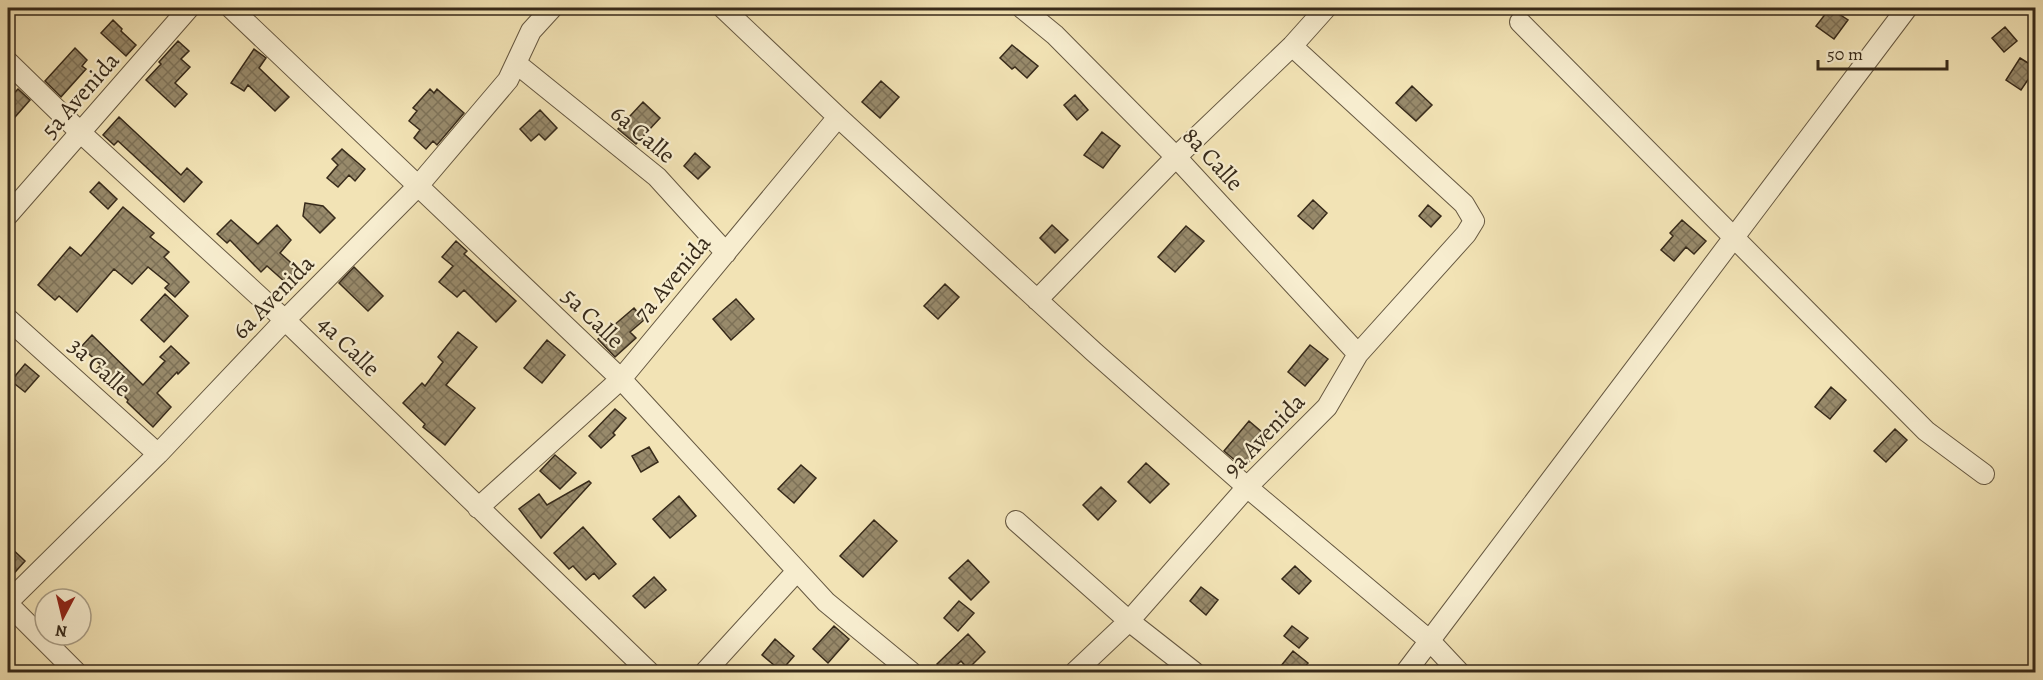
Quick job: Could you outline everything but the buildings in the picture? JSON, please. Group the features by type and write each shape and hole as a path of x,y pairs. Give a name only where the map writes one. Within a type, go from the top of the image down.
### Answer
{"street":[{"name":"5a Avenida","path":"8,215 189,8"},
{"name":"5a Calle","path":"231,8 621,380 826,602 911,672"},
{"name":"6a Avenida","path":"8,603 158,454 285,320 418,186 508,80 531,31 552,8"},
{"path":"723,8 1037,300 1247,487 1430,641 1459,672"},
{"name":"8a Calle","path":"1022,8 1055,35 1176,157 1358,354"},
{"path":"1037,300 1176,157 1292,46 1326,8"},
{"path":"1406,672 1907,8"},
{"path":"1520,22 1926,431 1984,474"},
{"name":"9a Avenida","path":"1075,672 1129,621 1247,487 1327,406 1358,354 1466,234 1474,220 1464,204 1292,46"},
{"name":"4a Calle","path":"8,62 81,133 285,320 649,672"},
{"name":"6a Calle","path":"517,64 657,177 726,253"},
{"name":"7a Avenida","path":"478,508 621,380 838,117"},
{"name":"3a Calle","path":"8,319 158,454"},
{"path":"1016,521 1129,621 1194,672"},
{"path":"705,672 797,571"},
{"path":"8,603 76,672"}]}
